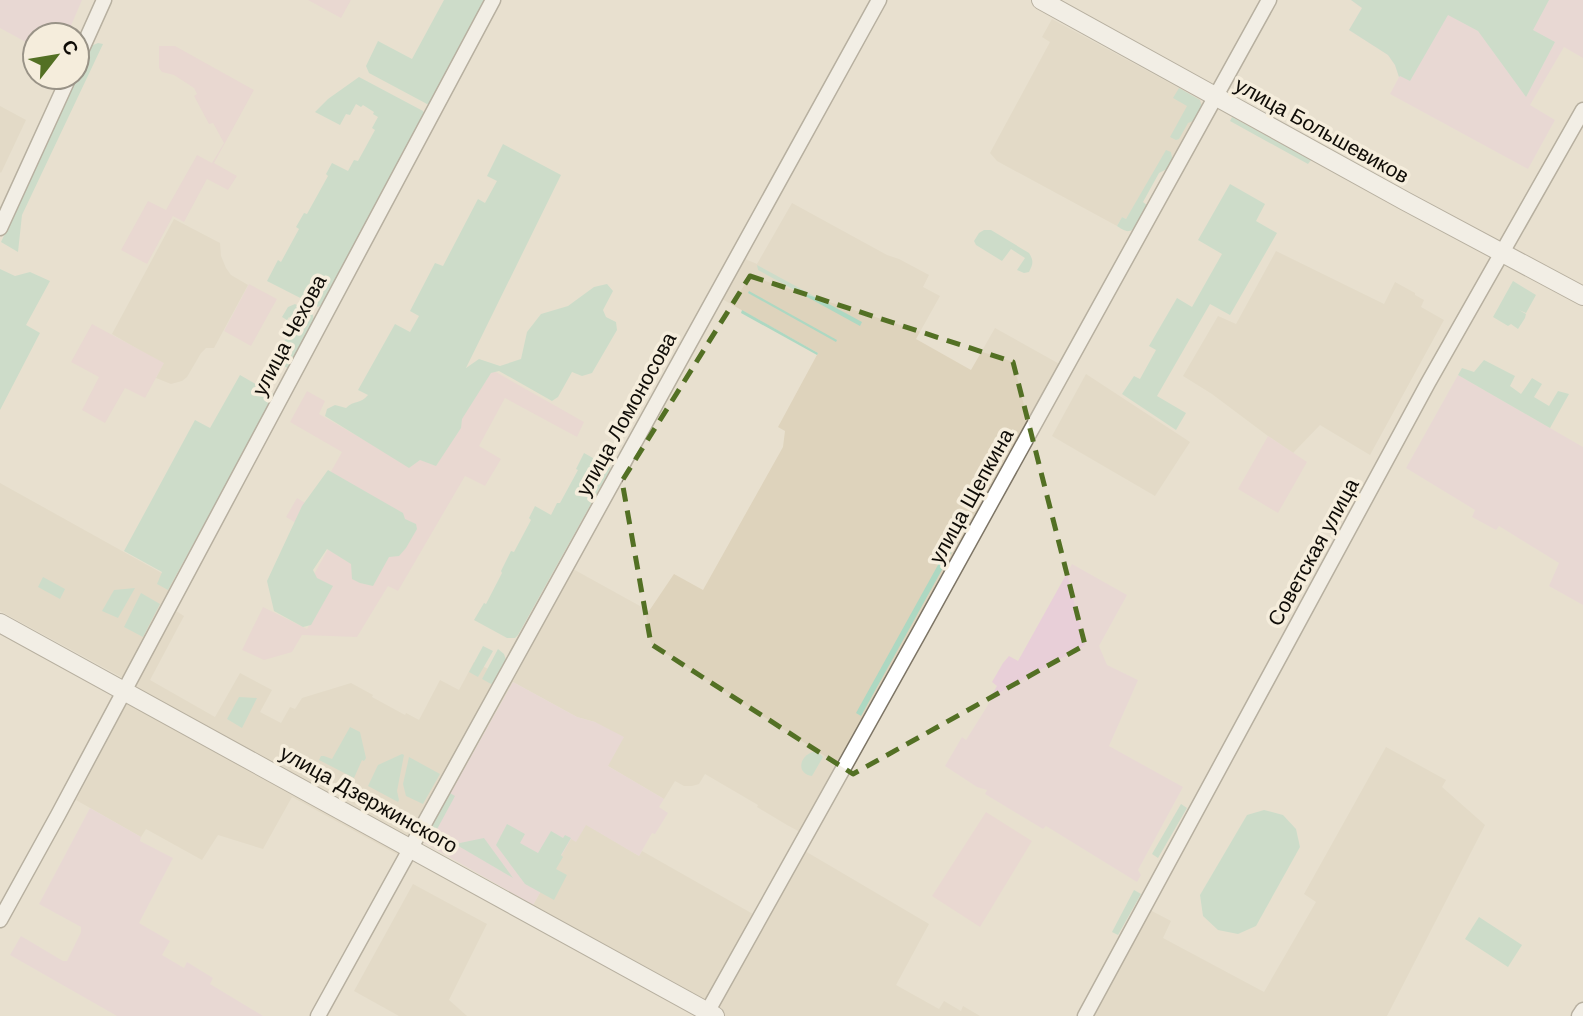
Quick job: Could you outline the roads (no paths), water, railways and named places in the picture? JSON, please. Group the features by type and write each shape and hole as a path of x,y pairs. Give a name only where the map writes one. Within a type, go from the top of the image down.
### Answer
{"main road":[{"name":"улица Большевиков","path":"1041,0 1583,296"},
{"name":"улица Дзержинского","path":"0,623 709,1015"}],"street":[{"path":"91,29 104,0"},
{"name":"улица Чехова","path":"0,920 493,0"},
{"name":"улица Ломоносова","path":"318,1016 879,0"},
{"name":"улица Щепкина","path":"709,1015 1269,0"},
{"path":"0,228 63,91"},
{"name":"Советская улица","path":"1085,1016 1429,383 1583,110"},
{"path":"1579,1016 1583,1010"}]}
